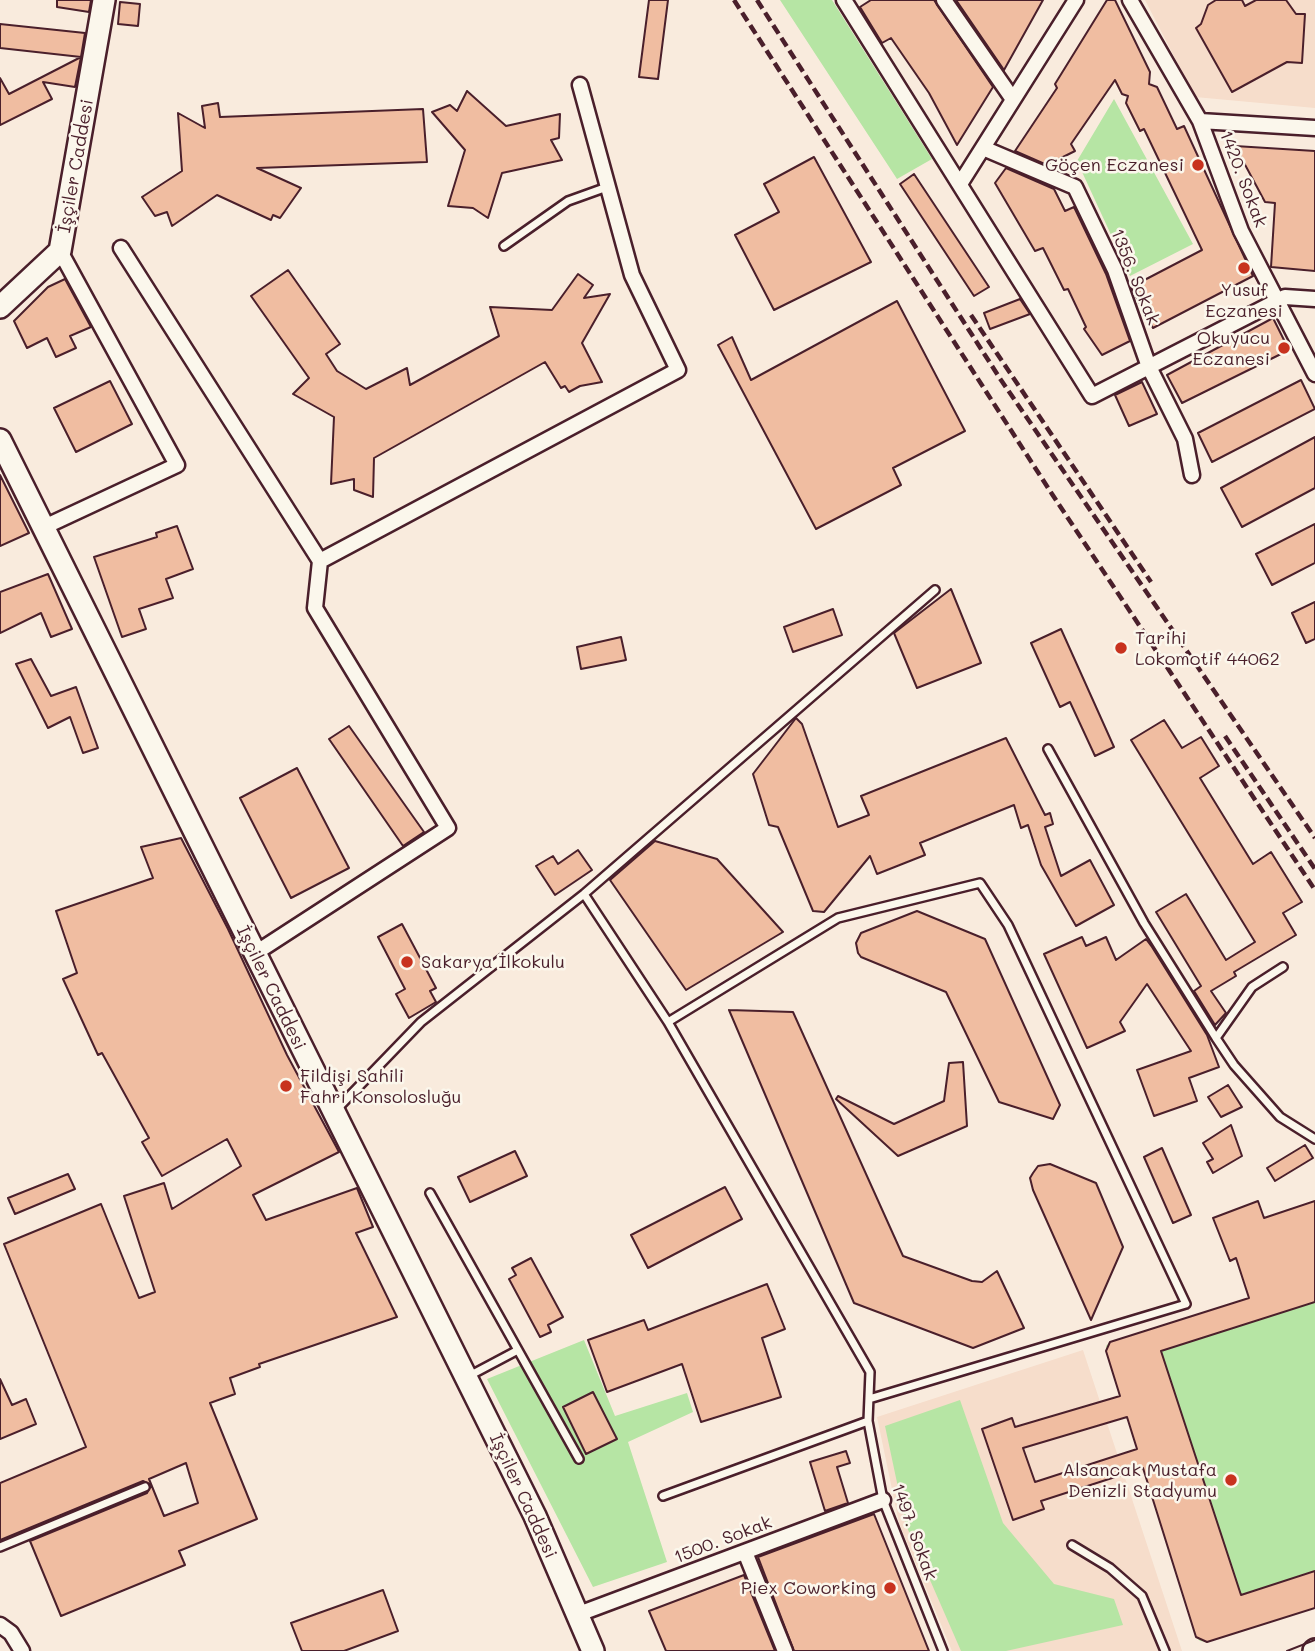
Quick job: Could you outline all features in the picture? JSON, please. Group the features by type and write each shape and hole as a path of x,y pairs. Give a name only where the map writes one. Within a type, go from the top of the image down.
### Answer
{"street":[{"name":"İşçiler Caddesi","path":"0,307 60,251 104,0"},
{"path":"844,0 1092,396 1285,297 1315,299"},
{"path":"944,0 1012,98"},
{"path":"960,184 1076,0"},
{"name":"1420. Sokak","path":"1130,0 1200,121 1241,231 1315,374"},
{"path":"320,561 678,370 632,275 580,85"},
{"path":"1200,121 1315,128"},
{"name":"1356. Sokak","path":"983,148 1075,187 1115,270 1149,367 1185,439 1192,475"},
{"path":"121,248 320,561 315,608 448,828 254,954"},
{"path":"42,528 177,465 60,251"},
{"name":"İşçiler Caddesi","path":"0,440 535,1516 593,1651"},
{"name":"1500. Sokak","path":"576,1615 883,1500"},
{"path":"745,1552 785,1651"},
{"path":"0,1625 11,1633 22,1651"}],"lane":[{"path":"505,246 568,201 607,187"},
{"path":"334,1113 421,1022 584,894 935,590"},
{"path":"1048,749 1144,923 1189,990 1234,1065 1280,1116 1315,1139"},
{"path":"668,1022 838,919 980,883 1008,925 1186,1304 869,1399"},
{"name":"1497. Sokak","path":"584,894 668,1022 870,1373 868,1421 883,1500 943,1651"},
{"path":"1216,1038 1252,987 1283,967"},
{"path":"430,1193 579,1459"},
{"path":"466,1378 518,1350"},
{"path":"663,1496 868,1421"},
{"path":"0,1548 145,1487"},
{"path":"1072,1545 1110,1568 1142,1596 1165,1651"}],"shaded area":[{"path":"1145,0 1315,0 1315,108 1195,97"},
{"path":"1083,1350 1182,1651 952,1651 899,1523 877,1417"}],"green space":[{"path":"780,0 832,0 932,159 897,179"},
{"path":"1114,99 1193,244 1130,276 1077,161"},
{"name":"Alsancak Mustafa Denizli Stadyumu","path":"1315,1278 1315,1608 1207,1642 1200,1641 1196,1637 1106,1346 1110,1342"},
{"path":"584,1340 615,1416 687,1393 693,1412 628,1442 667,1562 593,1587 487,1379"},
{"path":"960,1400 1003,1523 1054,1584 1114,1599 1123,1625 1006,1651 961,1651 906,1525 885,1426"}],"building":[{"path":"57,0 91,0 89,12 57,7"},
{"path":"649,0 668,0 658,79 639,77"},
{"path":"871,0 934,0 993,87 957,145 929,93 891,38 882,43 860,7"},
{"path":"956,0 1043,0 1004,70"},
{"path":"1107,0 1115,0 1150,72 1149,84 1157,87 1177,129 1184,126 1253,276 1153,328 1131,287 1202,250 1144,129 1140,131 1126,103 1128,96 1122,94 1115,80 1071,144 1075,151 1047,165 1015,151 1057,88 1055,84"},
{"path":"1216,0 1242,0 1245,6 1256,0 1286,0 1296,14 1305,14 1302,63 1287,62 1232,92 1196,28 1201,24 1208,5"},
{"path":"120,2 140,4 138,26 118,24"},
{"path":"0,24 85,33 81,57 0,48"},
{"path":"81,57 75,87 43,82 52,99 0,125 0,78 9,94"},
{"path":"467,91 506,126 560,114 559,138 551,140 562,160 502,173 488,218 473,208 448,206 465,150 432,112 450,105 457,111"},
{"path":"218,103 220,117 423,109 427,162 257,168 301,188 280,218 273,215 271,220 217,195 172,226 167,212 155,216 142,197 182,171 178,113 205,128 202,106"},
{"path":"1235,146 1315,151 1315,271 1271,267 1275,203 1265,202"},
{"path":"814,157 871,262 774,310 735,235 779,212 764,184"},
{"path":"1006,168 1054,189 1065,211 1074,207 1106,274 1130,341 1102,355 1084,329 1086,327 1068,289 1064,290 1043,248 1035,251 995,183"},
{"path":"914,174 989,287 974,296 900,184"},
{"path":"288,270 340,344 326,354 337,371 366,389 407,368 410,385 499,336 490,307 552,310 578,274 593,285 584,298 610,294 582,343 602,382 580,386 569,392 565,386 561,388 545,362 374,458 373,497 354,490 354,479 331,484 334,417 293,394 309,378 251,296"},
{"path":"65,279 91,327 70,336 76,348 56,357 47,338 27,348 14,321 48,287"},
{"path":"1020,299 1030,314 990,329 984,313"},
{"path":"897,301 965,431 893,468 901,485 816,529 718,345 732,337 751,380"},
{"path":"1273,318 1289,350 1182,403 1167,375"},
{"path":"1301,380 1315,409 1212,462 1198,433"},
{"path":"110,381 132,424 76,452 54,408"},
{"path":"1142,382 1157,414 1129,426 1115,395"},
{"path":"1315,437 1315,488 1242,527 1221,488"},
{"path":"0,475 29,533 0,546"},
{"path":"1315,524 1315,563 1272,585 1256,554"},
{"path":"177,526 193,569 166,579 173,598 139,609 146,629 122,637 94,557 157,537 156,533"},
{"path":"48,574 72,629 51,637 41,613 0,633 0,592"},
{"path":"951,589 981,663 917,688 894,633"},
{"path":"1315,602 1315,639 1306,643 1292,613"},
{"path":"833,609 842,635 793,652 784,627"},
{"path":"1061,629 1114,747 1095,756 1070,702 1060,707 1031,643"},
{"path":"621,637 626,660 581,669 577,647"},
{"path":"31,659 51,696 76,687 98,748 83,753 70,717 48,728 16,664"},
{"path":"796,718 802,724 838,827 869,815 861,796 1006,738 1045,815 1050,813 1053,824 1045,827 1061,876 1090,860 1114,905 1076,926 1041,865 1028,825 1021,828 1014,805 920,843 925,855 877,874 870,856 824,912 813,911 778,827 769,825 753,774"},
{"path":"1164,720 1182,748 1201,737 1219,766 1200,778 1253,864 1271,852 1302,902 1283,913 1296,935 1234,972 1236,976 1211,991 1226,1013 1215,1025 1194,991 1201,986 1156,912 1186,894 1226,960 1255,942 1131,740"},
{"path":"349,726 424,832 403,846 329,739"},
{"path":"297,768 349,868 291,898 240,798"},
{"path":"181,838 228,929 287,1055 339,1152 253,1195 266,1220 357,1188 373,1227 356,1233 397,1317 259,1364 260,1367 230,1378 235,1394 210,1403 257,1519 179,1551 185,1565 61,1616 30,1541 147,1493 151,1485 143,1481 0,1540 0,1483 86,1447 4,1244 101,1204 139,1298 155,1292 124,1196 164,1183 172,1209 241,1166 227,1139 162,1176 142,1142 149,1138 102,1053 98,1055 63,979 77,973 56,911 153,878 141,847","holes":["186,1463 198,1503 164,1516 149,1479"]},
{"path":"655,841 717,859 783,932 686,990 610,880"},
{"path":"578,850 592,870 555,895 536,866 553,856 558,864"},
{"path":"917,911 985,939 1060,1105 1053,1119 999,1102 946,992 861,957 858,953 856,943 861,933"},
{"name":"Sakarya İlkokulu","path":"402,924 436,988 430,991 436,1002 409,1018 396,994 405,989 378,937"},
{"path":"1082,937 1086,946 1106,937 1116,960 1146,939 1152,947 1207,1035 1219,1067 1189,1078 1197,1101 1154,1116 1137,1070 1191,1051 1147,984 1120,1022 1125,1031 1087,1048 1044,954"},
{"path":"729,1010 793,1012 903,1256 972,1281 982,1282 997,1271 1024,1328 973,1348 854,1303"},
{"path":"963,1062 967,1126 898,1156 836,1099 838,1096 894,1124 944,1101 949,1063"},
{"path":"1228,1085 1242,1107 1221,1117 1208,1097"},
{"path":"1231,1125 1242,1156 1213,1173 1207,1162 1213,1159 1203,1143"},
{"path":"1305,1145 1313,1158 1275,1181 1267,1168"},
{"path":"1162,1148 1191,1215 1173,1223 1144,1157"},
{"path":"515,1151 527,1176 470,1202 458,1177"},
{"path":"1050,1164 1096,1183 1123,1247 1091,1320 1033,1190 1030,1178 1033,1173 1038,1166"},
{"path":"68,1174 75,1189 15,1214 8,1198"},
{"path":"725,1187 742,1219 648,1268 631,1235"},
{"name":"Alsancak Mustafa Denizli Stadyumu","path":"1258,1201 1264,1218 1315,1201 1315,1302 1161,1351 1241,1595 1315,1571 1315,1608 1207,1642 1196,1637 1143,1468 1041,1501 1044,1509 1013,1520 982,1429 1012,1418 1015,1427 1120,1396 1106,1351 1110,1342 1249,1298 1236,1258 1230,1261 1213,1218","holes":["1127,1417 1137,1449 1035,1482 1023,1448"]},
{"path":"531,1258 563,1317 548,1325 551,1332 540,1337 509,1279 516,1275 512,1268"},
{"path":"767,1284 785,1329 762,1338 781,1397 701,1422 682,1364 607,1392 588,1340 644,1320 648,1330"},
{"path":"0,1379 12,1405 26,1399 36,1424 0,1439"},
{"path":"593,1392 617,1439 586,1454 563,1407"},
{"path":"846,1451 850,1463 837,1467 848,1503 825,1511 810,1462"},
{"path":"874,1514 929,1651 794,1651 758,1557"},
{"path":"744,1575 775,1651 666,1651 649,1611"},
{"path":"383,1590 398,1631 344,1651 302,1651 291,1623"}],"tram line":[{"path":"1287,1651 1315,1640"}],"railway":[{"path":"734,0 1052,494 1315,890"},
{"path":"757,0 1001,380 1315,838"},
{"path":"971,315 1151,582"},
{"path":"1225,736 1315,869"}],"place":[{"name":"Göçen Eczanesi","path":"1198,165"},
{"name":"Yusuf Eczanesi","path":"1244,268"},
{"name":"Okuyucu Eczanesi","path":"1284,348"},
{"name":"Tarihi Lokomotif 44062","path":"1121,648"},
{"name":"Sakarya İlkokulu","path":"407,962"},
{"name":"Fildişi Sahili Fahri Konsolosluğu","path":"286,1086"},
{"name":"Alsancak Mustafa Denizli Stadyumu","path":"1231,1480"},
{"name":"Piex Coworking","path":"890,1588"}]}
